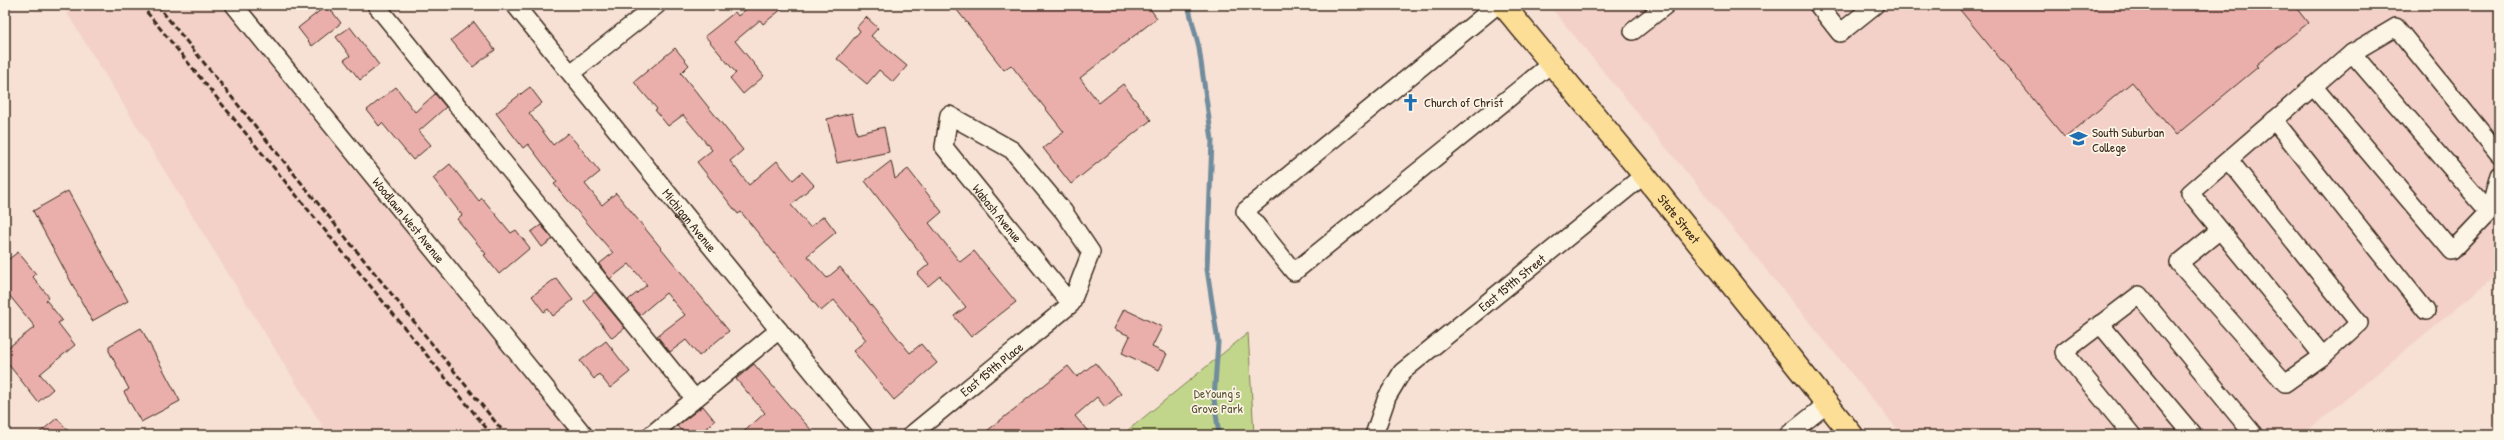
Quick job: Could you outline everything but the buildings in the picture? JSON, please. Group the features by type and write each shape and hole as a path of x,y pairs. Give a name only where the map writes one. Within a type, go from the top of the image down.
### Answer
{"main road":[{"name":"State Street","path":"1503,5 1644,175 1852,435"}],"street":[{"name":"Woodlawn West Avenue","path":"234,5 584,435"},
{"path":"376,5 695,399"},
{"name":"Michigan Avenue","path":"515,5 864,435"},
{"path":"571,73 657,5"},
{"path":"1497,5 1245,212 1294,272 1552,63"},
{"path":"1633,31 1666,5"},
{"path":"1818,5 1840,33 1875,5"},
{"path":"2323,356 2190,193 2352,53 2396,27 2499,154"},
{"path":"2352,53 2489,212"},
{"path":"2313,86 2452,251 2489,212 2499,175"},
{"name":"Wabash Avenue","path":"949,115 1012,150 1064,212 1091,252 1071,304 944,147 949,115"},
{"path":"2274,120 2426,311"},
{"path":"2220,230 2180,263 2285,383 2323,356 2359,323 2229,160"},
{"name":"East 159th Street","path":"1374,435 1387,397 1402,372 1644,175"},
{"path":"2132,435 2064,352 2139,295 2254,435"},
{"name":"East 159th Place","path":"911,435 1071,304"},
{"path":"2100,324 2193,435"},
{"path":"651,435 779,330"},
{"path":"1788,435 1827,404"}],"shaded area":[{"path":"62,5 245,5 587,435 328,435"},
{"name":"South Suburban College","path":"1549,5 2499,5 2499,273 2302,435 1902,435"}],"green space":[{"name":"DeYoung's Grove Park","path":"1248,333 1254,435 1122,435"}],"waterway":[{"path":"1188,5 1199,48 1212,140 1207,269 1218,342 1214,399 1219,435"}],"railway":[{"path":"141,5 492,435"},
{"path":"157,5 506,435"}],"place":[{"name":"Church of Christ","path":"1411,102"},
{"name":"South Suburban College","path":"2079,139"}]}
